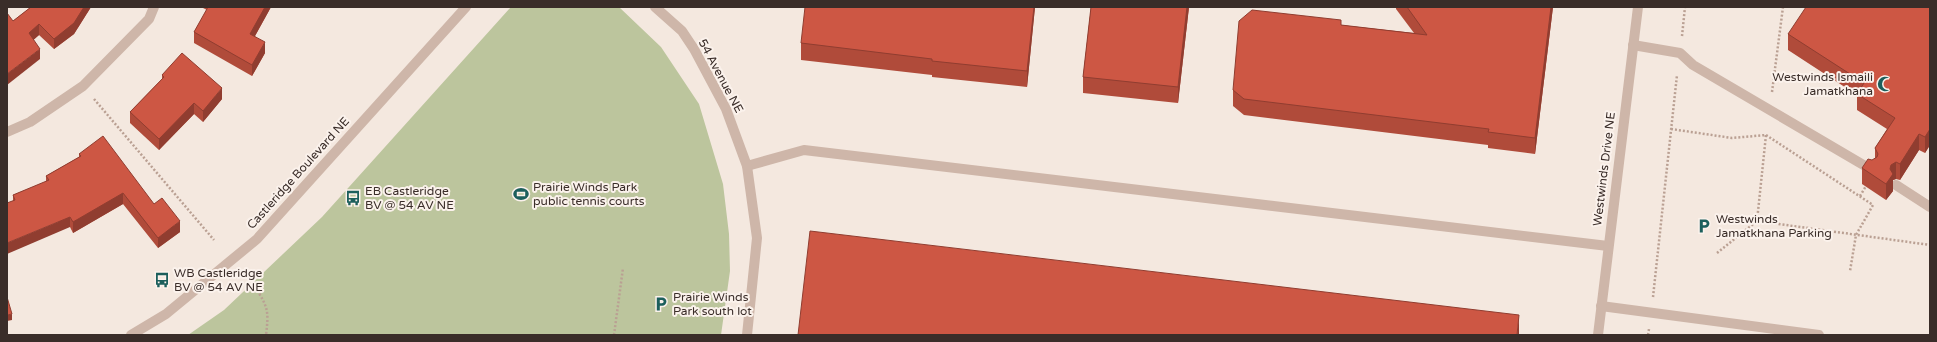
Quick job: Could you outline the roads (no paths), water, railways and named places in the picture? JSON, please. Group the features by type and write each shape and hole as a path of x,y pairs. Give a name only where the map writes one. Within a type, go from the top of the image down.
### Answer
{"street":[{"path":"7,132 30,122 83,86 149,18 154,7"},
{"name":"Castleridge Boulevard NE","path":"131,335 166,314 256,239 466,7"},
{"name":"54 Avenue NE","path":"655,7 682,31 694,49 726,109 747,166 757,238 747,335"},
{"name":"Westwinds Drive NE","path":"1598,335 1638,7"},
{"path":"1633,45 1680,53 1693,65 1872,170"},
{"path":"747,166 804,150 1608,246"},
{"path":"1896,185 1930,207"},
{"path":"1601,306 1819,335"}],"place":[{"name":"Westwinds Ismaili Jamatkhana","path":"1885,84"},
{"name":"Prairie Winds Park public tennis courts","path":"521,194"},
{"name":"EB Castleridge BV @ 54 AV NE","path":"353,198"},
{"name":"Westwinds Jamatkhana Parking","path":"1704,226"},
{"name":"WB Castleridge BV @ 54 AV NE","path":"162,280"},
{"name":"Prairie Winds Park south lot","path":"661,304"}]}
